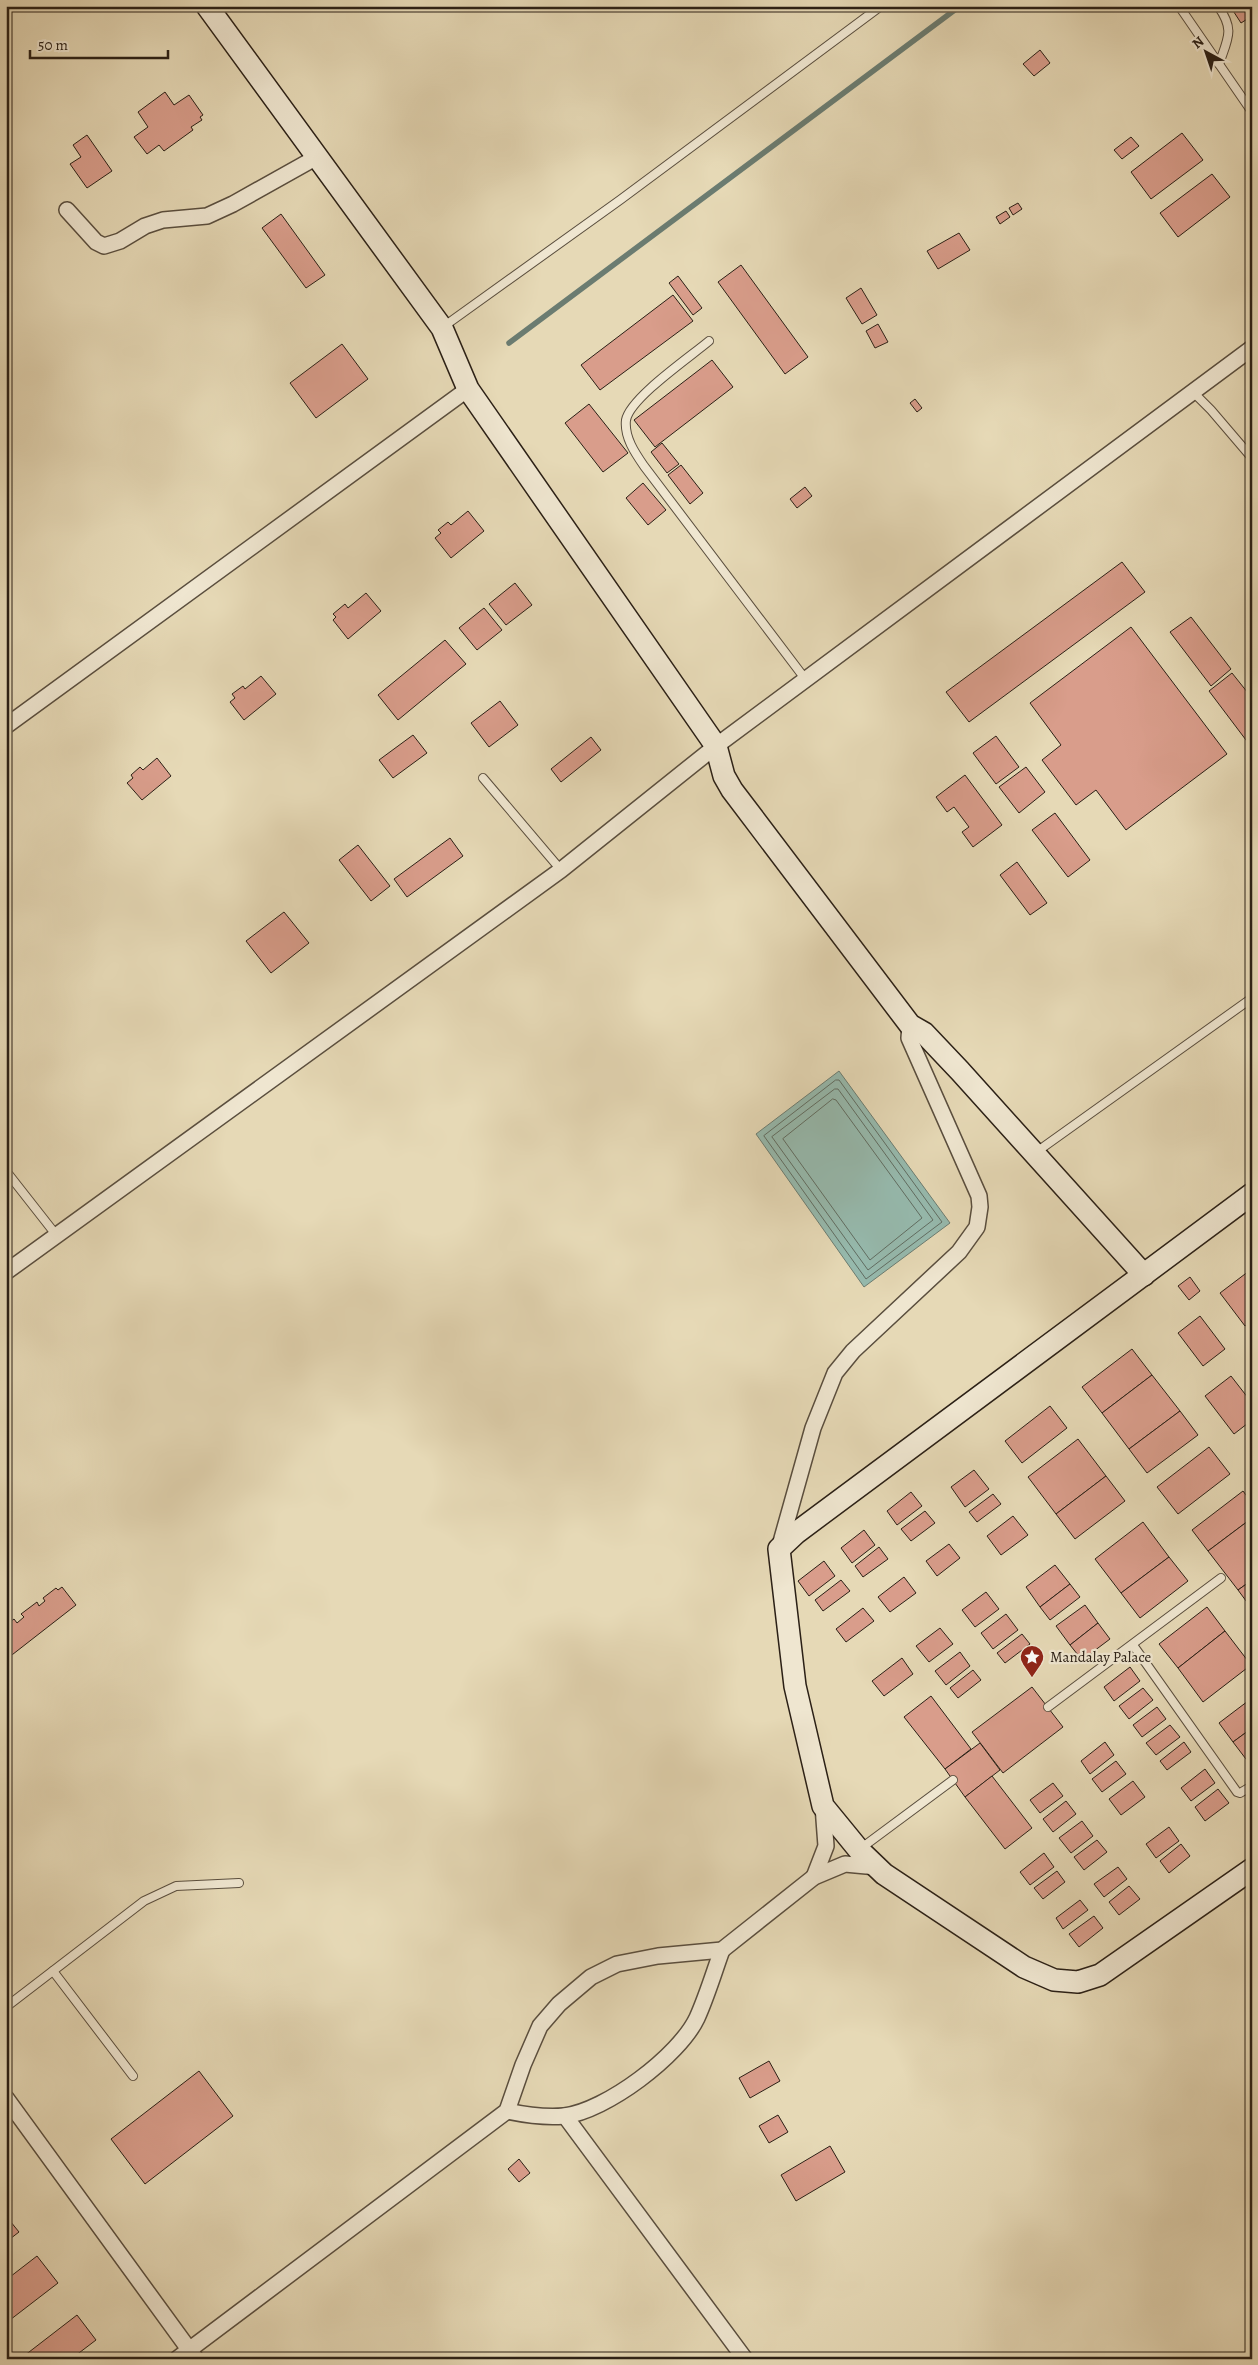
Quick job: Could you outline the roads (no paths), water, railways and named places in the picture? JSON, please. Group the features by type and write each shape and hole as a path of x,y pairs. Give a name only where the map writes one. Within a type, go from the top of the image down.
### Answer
{"street":[{"path":"207,6 442,328 468,389 716,746 724,776 732,790 910,1025 924,1033 1144,1275"},
{"path":"67,210 96,242 104,246 120,241 145,226 163,220 206,216 233,204 317,157"},
{"path":"6,1272 561,870 716,746 1252,348"},
{"path":"6,726 468,389"},
{"path":"814,1877 826,1846 823,1806 795,1686 780,1549 813,1428 835,1373 853,1351 960,1252 977,1227 979,1218 979,1196 909,1038 910,1025"},
{"path":"780,1549 796,1533 1252,1194"},
{"path":"823,1806 859,1850 877,1867 1024,1967 1054,1980 1078,1982 1100,1975 1252,1869"},
{"path":"507,2111 538,2117 565,2116 591,2107 624,2090 678,2045 696,2019 722,1950 814,1877 844,1864 877,1867"},
{"path":"176,2359 193,2354 507,2111 523,2065 540,2026 559,2004 591,1977 617,1964 658,1956 722,1950"},
{"path":"6,2098 193,2354"},
{"path":"565,2116 745,2359"}],"lane":[{"path":"442,328 620,200 881,6"},
{"path":"1180,6 1252,112"},
{"path":"1218,6 1226,18 1230,32 1219,64"},
{"path":"709,342 636,401 626,420 632,449 806,680"},
{"path":"1193,392 1252,458"},
{"path":"483,778 561,870"},
{"path":"1035,1153 1252,998"},
{"path":"6,1170 57,1236"},
{"path":"1048,1707 1221,1578"},
{"path":"1132,1645 1237,1792 1240,1793 1252,1786"},
{"path":"859,1850 954,1780"},
{"path":"6,2007 144,1901 176,1886 239,1883"},
{"path":"53,1971 133,2076"}],"water":[{"path":"839,1071 950,1223 864,1287 756,1134"}],"waterway":[{"path":"509,343 960,6"}],"place":[{"name":"Mandalay Palace","path":"1032,1678"}]}
